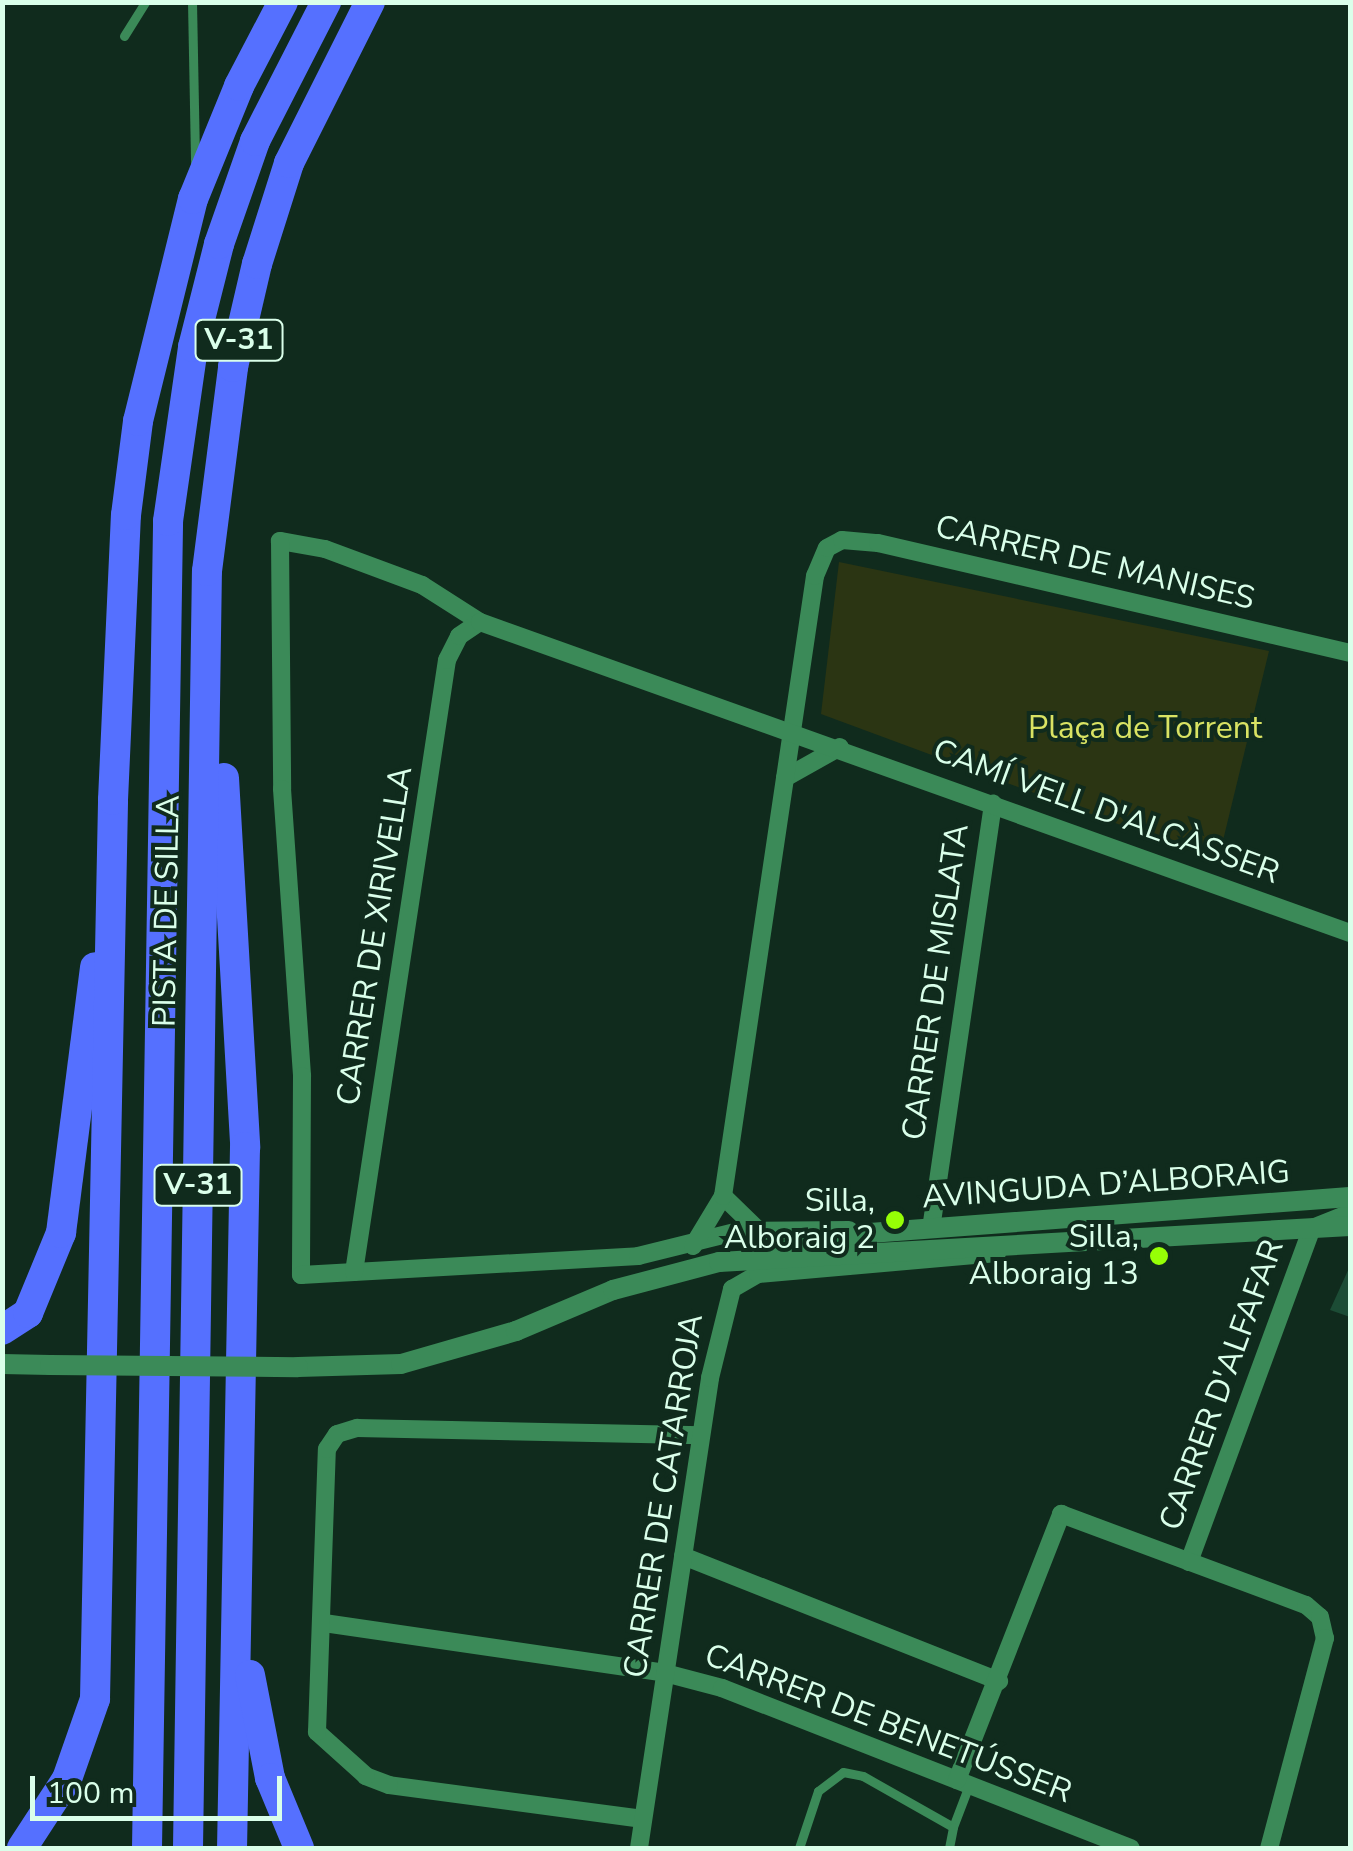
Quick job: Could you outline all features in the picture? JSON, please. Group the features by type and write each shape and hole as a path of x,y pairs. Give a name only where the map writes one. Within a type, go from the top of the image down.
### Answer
{"highway":[{"path":"22,1848 67,1779 95,1699 112,800 126,515 138,421 193,199 282,2"},
{"name":"PISTA DE SILLA","path":"147,1848 168,521 193,347 219,244 255,141 326,2"},
{"name":"PISTA DE SILLA","path":"188,1848 206,571 232,367 257,264 289,163 370,2"},
{"path":"212,522 225,568 224,814 246,1147 232,1848"},
{"path":"2,1330 28,1313 60,1233 112,800"},
{"path":"239,1574 252,1702 270,1778 300,1848"}],"street":[{"name":"CARRER DE MANISES","path":"792,730 815,576 827,548 842,540 878,543 1350,653"},
{"name":"CAMÍ VELL D'ALCÀSSER","path":"354,1272 301,1275 302,1076 282,789 280,541 325,549 422,585 480,622 840,747 1350,934"},
{"name":"CARRER DE XIRIVELLA","path":"354,1272 447,660 459,636 480,622"},
{"path":"693,1246 723,1196 792,730"},
{"path":"785,778 840,747"},
{"name":"CARRER DE MISLATA","path":"931,1229 993,803"},
{"path":"723,1196 758,1230"},
{"name":"AVINGUDA D’ALBORAIG","path":"761,1258 813,1241 896,1231 1350,1197"},
{"name":"AVINGUDA D’ALBORAIG","path":"1312,1228 1350,1213"},
{"name":"AVINGUDA D’ALBORAIG","path":"761,1258 1350,1226"},
{"name":"CARRER D'ALFAFAR","path":"1189,1562 1312,1228"},
{"path":"354,1272 586,1260 693,1246 758,1230 896,1231"},
{"name":"CARRER DE CATARROJA","path":"639,1848 720,1320 732,1289 758,1274 960,1261 1042,1243"},
{"path":"2,1364 401,1364 516,1332 668,1273 761,1258"},
{"path":"643,1819 388,1784 366,1776 317,1732 324,1623 327,1450 336,1434 356,1428 702,1435"},
{"path":"963,1782 1060,1514 1306,1605 1320,1617 1325,1638 1269,1848"},
{"path":"683,1556 998,1681"},
{"name":"CARRER DE BENETÚSSER","path":"324,1623 665,1673 722,1688 1131,1848"}],"lane":[{"path":"124,36 144,2"},
{"path":"192,2 193,199"},
{"path":"800,1848 818,1791 843,1772 863,1776 953,1827"},
{"path":"949,1848 963,1782"}],"green space":[{"name":"Plaça de Torrent","path":"839,562 1269,651 1218,861 821,714"}],"building":[{"path":"1350,1266 1350,1317 1330,1310"}],"place":[{"name":"Silla, Alboraig 2","path":"895,1220"},
{"name":"Silla, Alboraig 13","path":"1159,1256"}]}
